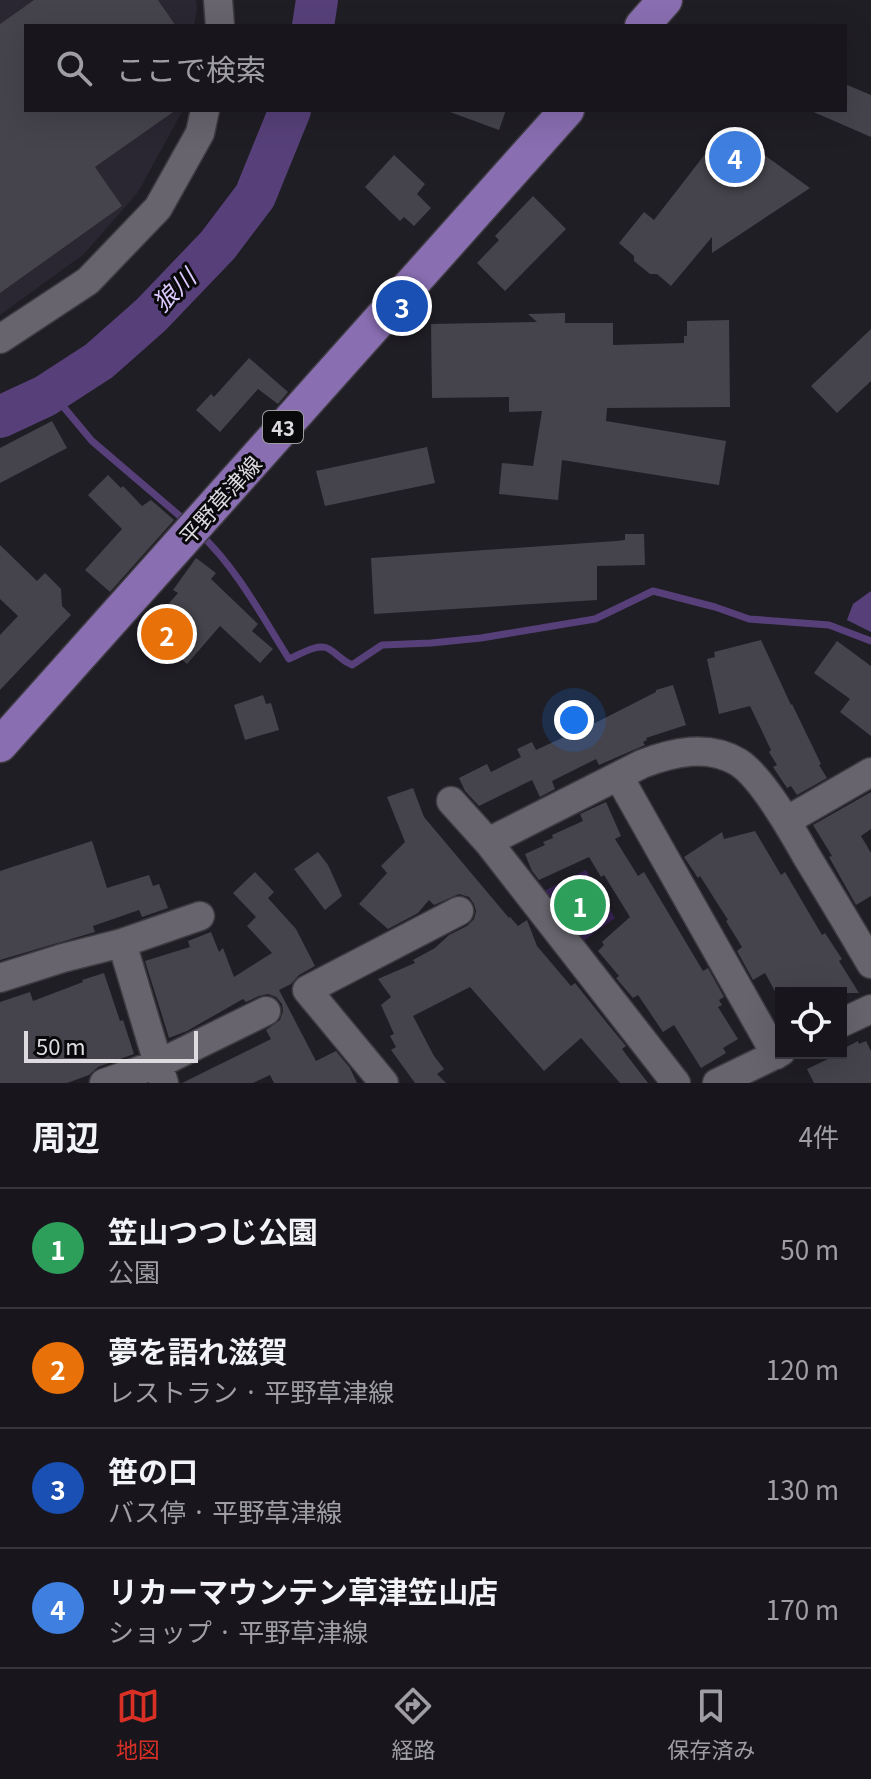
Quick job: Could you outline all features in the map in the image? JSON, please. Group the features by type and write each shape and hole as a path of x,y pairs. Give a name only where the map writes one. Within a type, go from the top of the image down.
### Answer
{"main road":[{"path":"644,24 665,0"},
{"name":"平野草津線","path":"0,745 565,112"}],"street":[{"path":"218,0 220,24"},
{"path":"0,339 88,281 158,208 200,133 205,112"},
{"path":"488,842 642,764 666,755 695,751 719,754 740,763 762,787 786,821 871,964"},
{"path":"786,821 871,772"},
{"path":"619,777 775,1046"},
{"path":"451,801 488,842 676,1083"},
{"path":"384,1083 307,990 459,911"},
{"path":"0,978 122,943 200,916"},
{"path":"122,943 161,1073"},
{"path":"847,1020 871,1009"},
{"path":"104,1083 161,1073 266,1011"},
{"path":"717,1083 775,1055"}],"shaded area":[{"path":"0,0 196,0 194,24 24,24 24,112 182,112 138,192 84,254 0,315"},
{"path":"871,591 871,632 847,620 853,604"},
{"path":"586,870 615,918 583,941 542,892"}],"building":[{"path":"34,0 158,0 175,24 24,24 24,112 173,112 95,167 122,206 0,293 0,24"},
{"path":"847,85 871,95 871,137 814,112 847,112"},
{"path":"450,112 505,112 499,130"},
{"path":"726,127 810,188 712,253 712,237 671,286 634,261 634,256 619,243 644,212 654,220"},
{"path":"394,155 425,184 417,194 431,208 414,226 404,217 400,221 365,187"},
{"path":"533,196 566,229 505,291 477,263 499,240 495,236"},
{"path":"565,313 565,323 613,323 613,345 684,343 687,321 729,320 730,407 607,408 606,421 726,441 719,485 562,460 558,500 499,494 502,463 533,466 542,411 509,412 509,397 432,398 431,324 537,322 528,314"},
{"path":"871,329 871,381 837,413 811,386"},
{"path":"249,358 288,392 278,404 258,389 220,432 196,410 211,394 214,397"},
{"path":"52,421 67,448 0,483 0,448"},
{"path":"427,447 435,483 325,506 316,471"},
{"path":"108,475 142,506 151,500 174,520 110,592 85,570 122,529 88,495"},
{"path":"625,534 644,534 645,565 597,566 597,600 374,614 371,558 616,541 625,540"},
{"path":"0,545 37,581 45,573 61,589 62,606 71,615 0,690 0,635 18,616 0,599"},
{"path":"196,558 216,573 211,579 258,624 252,631 273,649 260,663 220,626 187,664 148,630 178,593 173,590"},
{"path":"761,640 827,778 797,795 791,786 787,788 773,767 777,765 750,706 719,714 707,659 715,657 714,652"},
{"path":"837,641 871,666 871,736 840,712 850,699 814,673"},
{"path":"673,685 686,725 646,738 643,742 645,745 599,765 596,759 552,781 555,789 540,797 532,780 479,806 465,791 459,778 487,764 491,772 521,757 517,749 532,742 536,750 656,690"},
{"path":"263,695 266,704 271,703 279,730 245,740 234,705"},
{"path":"413,788 424,817 509,918 518,926 527,920 537,946 571,986 575,983 626,1046 622,1049 648,1083 620,1083 581,1038 544,1071 470,987 413,1016 444,1069 437,1074 446,1083 415,1083 391,1050 396,1047 390,1036 394,1034 381,1005 391,997 378,979 415,963 413,960 467,926 474,919 476,911 469,897 459,894 434,905 429,900 418,913 388,929 359,904 387,873 381,866 405,842 387,797"},
{"path":"871,792 871,829 861,836 871,853 871,896 856,905 813,825"},
{"path":"606,802 621,836 615,839 638,876 644,872 703,971 708,968 724,997 719,1000 722,1005 718,1007 738,1039 723,1048 726,1053 701,1068 674,1025 663,1032 638,995 633,998 598,951 604,945 602,942 630,917 604,875 601,877 589,857 539,880 525,854 545,845 543,842 553,838 552,835 583,821 580,814"},
{"path":"755,831 781,875 785,872 822,935 825,933 842,959 839,961 859,993 847,993 847,987 775,987 775,991 765,973 753,980 737,951 742,947 728,920 684,857 722,832 724,839"},
{"path":"92,841 107,888 149,875 153,886 159,884 168,908 142,917 139,910 93,926 95,932 0,960 0,871"},
{"path":"318,852 328,865 342,896 325,910 294,869"},
{"path":"255,872 274,892 268,898 296,929 315,966 279,990 316,1061 336,1051 357,1083 274,1083 270,1075 253,1083 182,1083 271,1039 266,1030 280,1020 282,1004 268,994 246,1002 243,999 169,1038 145,961 190,947 188,941 211,932 219,952 223,948 234,977 272,953 247,926 256,917 233,893"},
{"path":"104,973 134,1054 67,1083 0,1083 0,1002 30,992 33,1001"},
{"path":"866,1041 871,1051 871,1083 814,1083 807,1069 828,1059 847,1059 847,1047"}],"waterway":[{"name":"狼川","path":"313,24 317,0"},
{"name":"狼川","path":"0,417 45,396 99,361 151,315 218,245 255,196 289,112"},
{"path":"51,392 92,441 188,523"},
{"path":"200,534 237,577 289,659 325,647 352,665 382,645 481,638 595,619 653,591 749,619 829,625 871,641"}],"place":[{"name":"リカーマウンテン草津笠山店","path":"735,157"},
{"name":"笹の口","path":"402,306"},
{"name":"夢を語れ滋賀","path":"167,634"},
{"name":"笠山つつじ公園","path":"580,905"}]}
